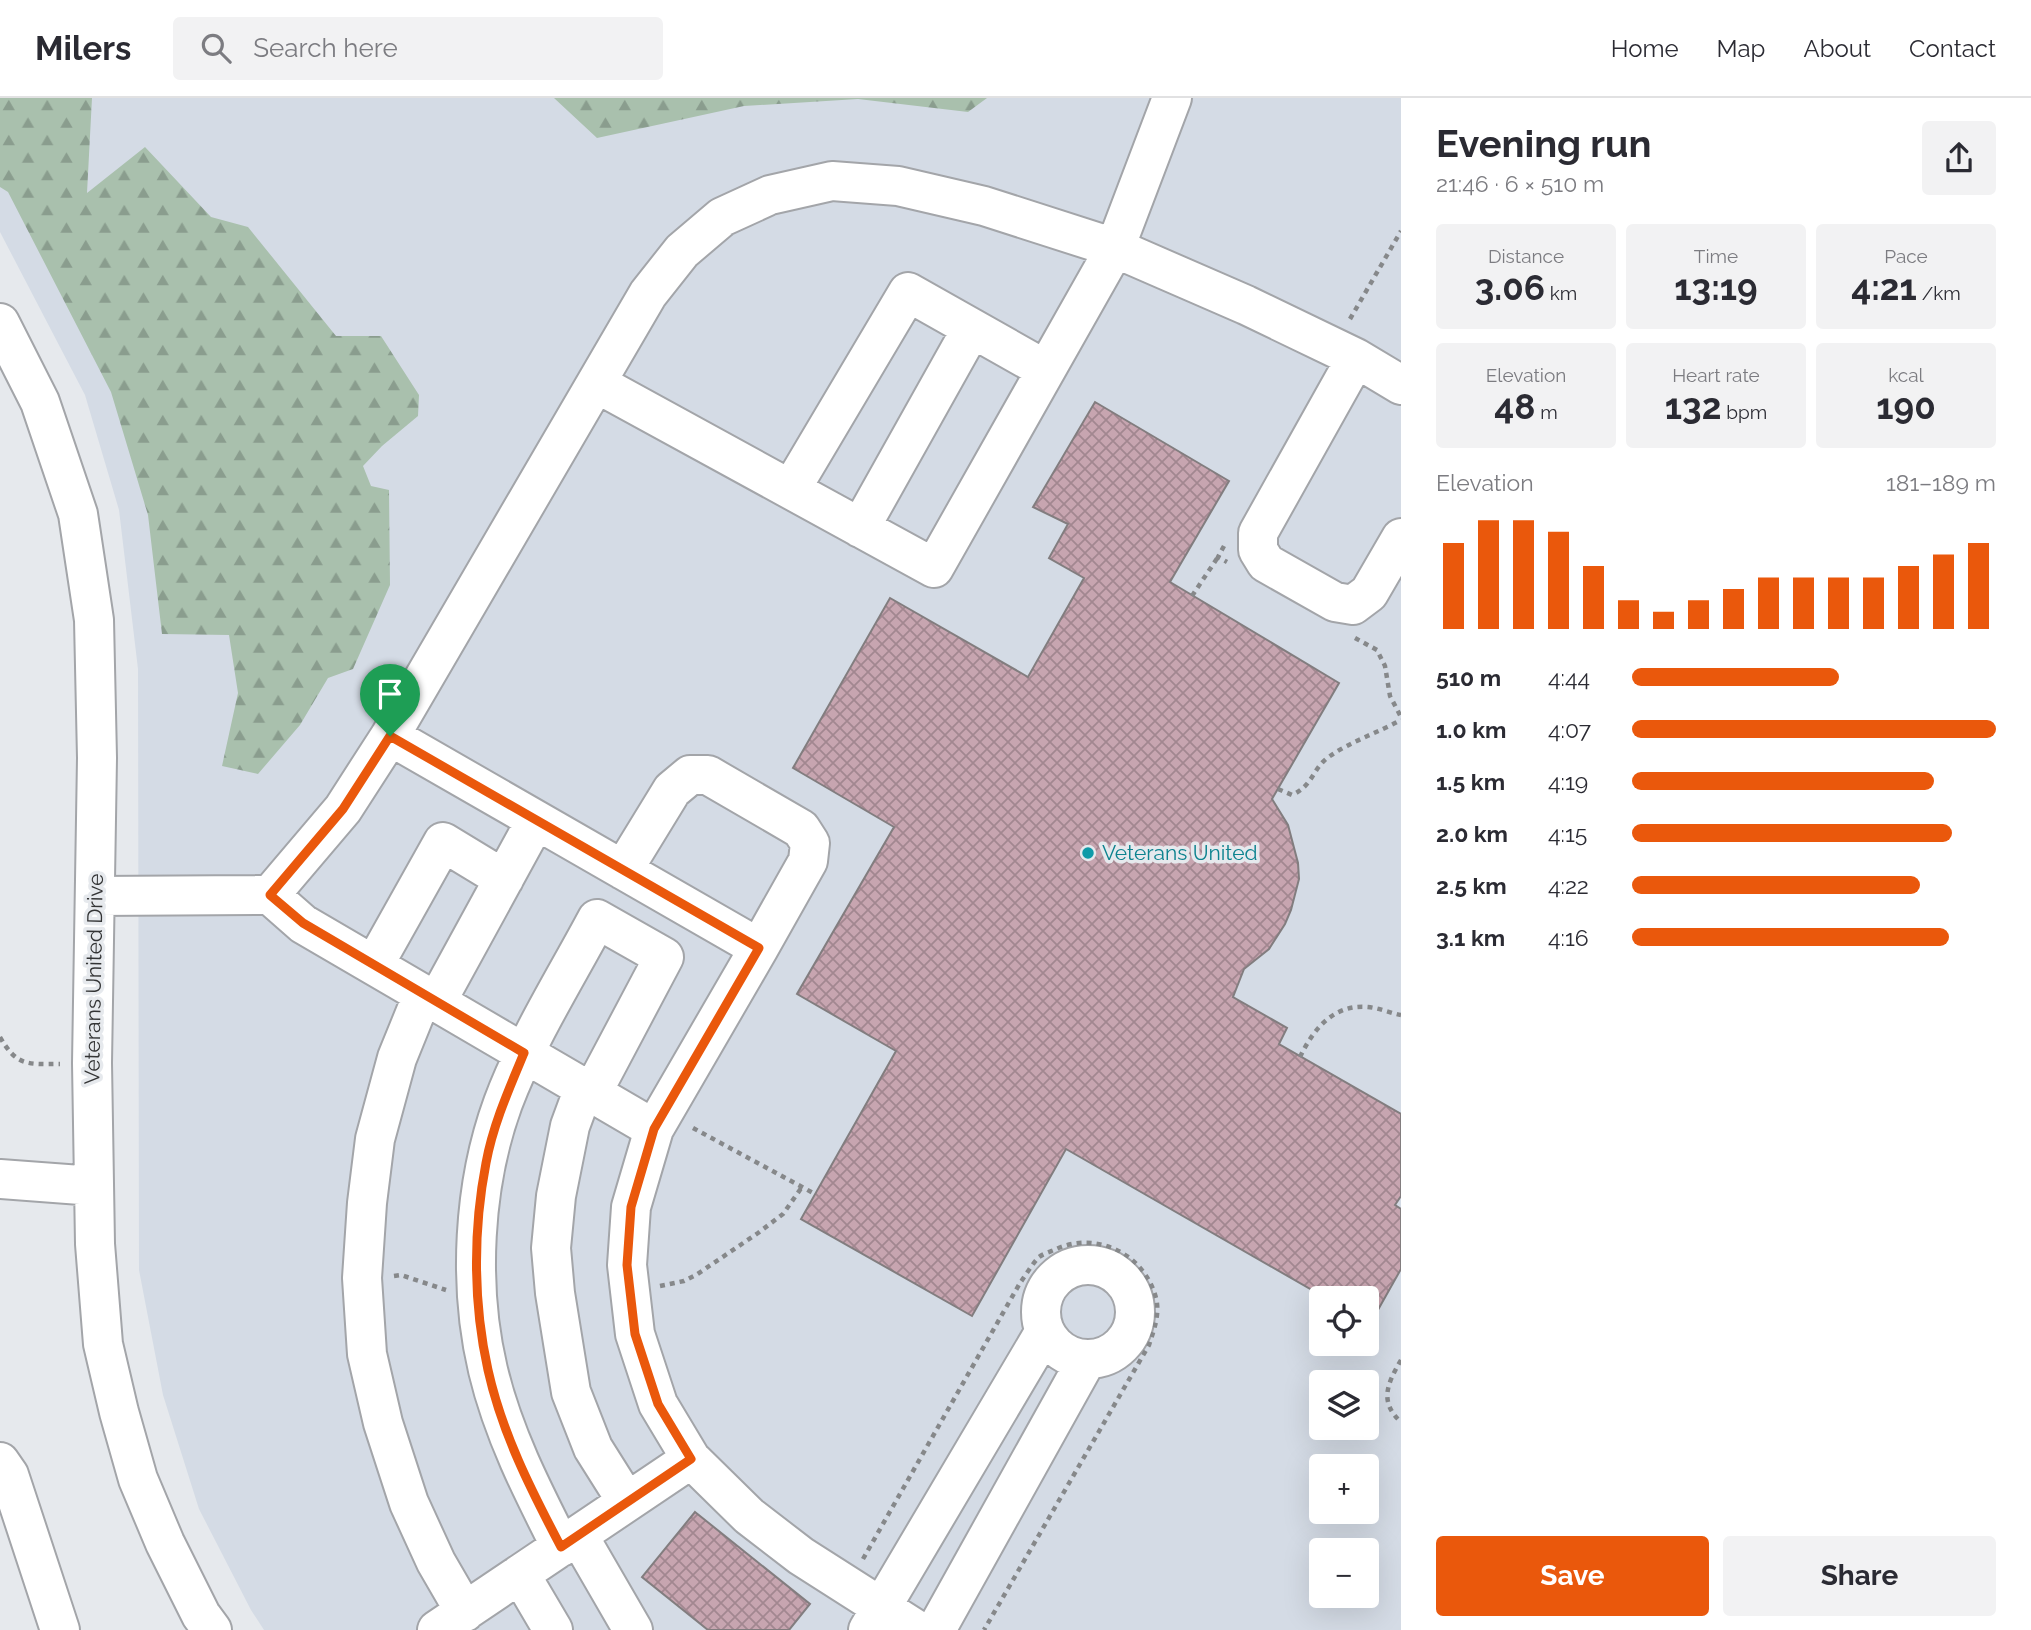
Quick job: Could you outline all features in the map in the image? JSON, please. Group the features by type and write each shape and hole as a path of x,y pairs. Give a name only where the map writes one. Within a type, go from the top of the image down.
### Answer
{"street":[{"path":"596,383 934,568 1115,248 1172,98"},
{"path":"270,895 343,809 390,736 648,294 682,251 722,217 770,195 832,181 898,186 984,206 1115,248 1246,305 1356,358 1401,385"},
{"path":"791,489 908,292 1046,370"},
{"name":"Veterans United Drive","path":"0,323 40,402 78,514 94,620 97,758 92,1063 95,1244 103,1344 118,1412 138,1479 165,1543 201,1615 212,1630"},
{"path":"860,528 972,328"},
{"path":"1356,358 1258,533 1258,551 1266,563 1335,602 1353,605 1369,593 1401,538"},
{"path":"390,736 759,948"},
{"path":"623,870 672,790 690,775 708,775 790,822 802,829 810,844 808,861 654,1129 631,1207 627,1265 635,1334 658,1404 691,1459 749,1516 802,1556 874,1619 917,1630"},
{"path":"536,820 504,879 430,998 397,1058 375,1139 362,1278 367,1354 383,1423 409,1503 436,1562 451,1621 691,1459"},
{"path":"374,965 443,842 504,879"},
{"path":"95,896 270,895 303,923 654,1129"},
{"path":"627,1502 593,1448 571,1392 555,1293 551,1248 556,1196 570,1126 664,957 597,919 524,1053 503,1104 486,1162 476,1232 478,1298 488,1370 508,1436 530,1487 633,1630"},
{"path":"0,1179 94,1186"},
{"path":"1092,1264 1108,1268 1121,1278 1131,1291 1136,1306 1135,1323 1118,1350 1103,1357 1087,1359 1074,1357 1052,1342 1045,1331 1041,1315 1043,1298 1050,1284 1062,1272 1076,1265 1092,1264"},
{"path":"874,1619 1045,1331"},
{"path":"936,1630 1087,1359"},
{"path":"0,1462 9,1475 60,1630"},
{"path":"520,1574 553,1630"}],"path":[{"path":"1192,596 1218,557"},
{"path":"1278,789 1292,794 1300,791 1309,785 1317,766 1331,755 1401,720"},
{"path":"1300,1057 1309,1038 1325,1020 1344,1009 1368,1007 1401,1015"},
{"path":"0,1037 9,1053 29,1064 92,1063"},
{"path":"650,1286 684,1281 696,1275 783,1214 802,1187"},
{"path":"1401,1360 1387,1391 1390,1412 1401,1422"}],"shaded area":[{"path":"0,98 1401,98 1401,1630 264,1630 199,1509 163,1395 139,1270 138,669 119,510 85,395 0,232"}],"green space":[{"path":"0,98 92,98 87,193 145,147 211,217 248,227 336,336 381,336 419,395 418,416 363,466 371,486 389,490 390,585 353,669 328,678 300,725 258,774 222,766 238,693 229,635 162,634 148,515 111,392 8,192 0,187"},
{"path":"554,98 987,98 968,112 858,99 744,106 597,138"}],"building":[{"name":"Veterans United","path":"1095,402 1229,481 1170,582 1339,683 1272,799 1288,825 1298,863 1299,879 1291,910 1269,949 1244,969 1233,997 1287,1028 1279,1044 1401,1114 1401,1196 1395,1205 1401,1209 1401,1269 1379,1308 1379,1286 1309,1286 1309,1288 1066,1149 972,1316 801,1219 896,1051 797,994 894,827 793,768 890,598 1028,677 1084,578 1049,558 1068,524 1033,507"},
{"path":"695,1512 810,1604 789,1630 708,1630 642,1577"}],"place":[{"name":"Veterans United","path":"1088,853"}],"route":[{"path":"390,736 759,948 654,1129 631,1207 627,1265 635,1334 658,1404 691,1459 561,1547 530,1487 508,1436 488,1370 478,1298 476,1232 486,1162 503,1104 524,1053 303,923 270,895 343,809 390,736"}]}
